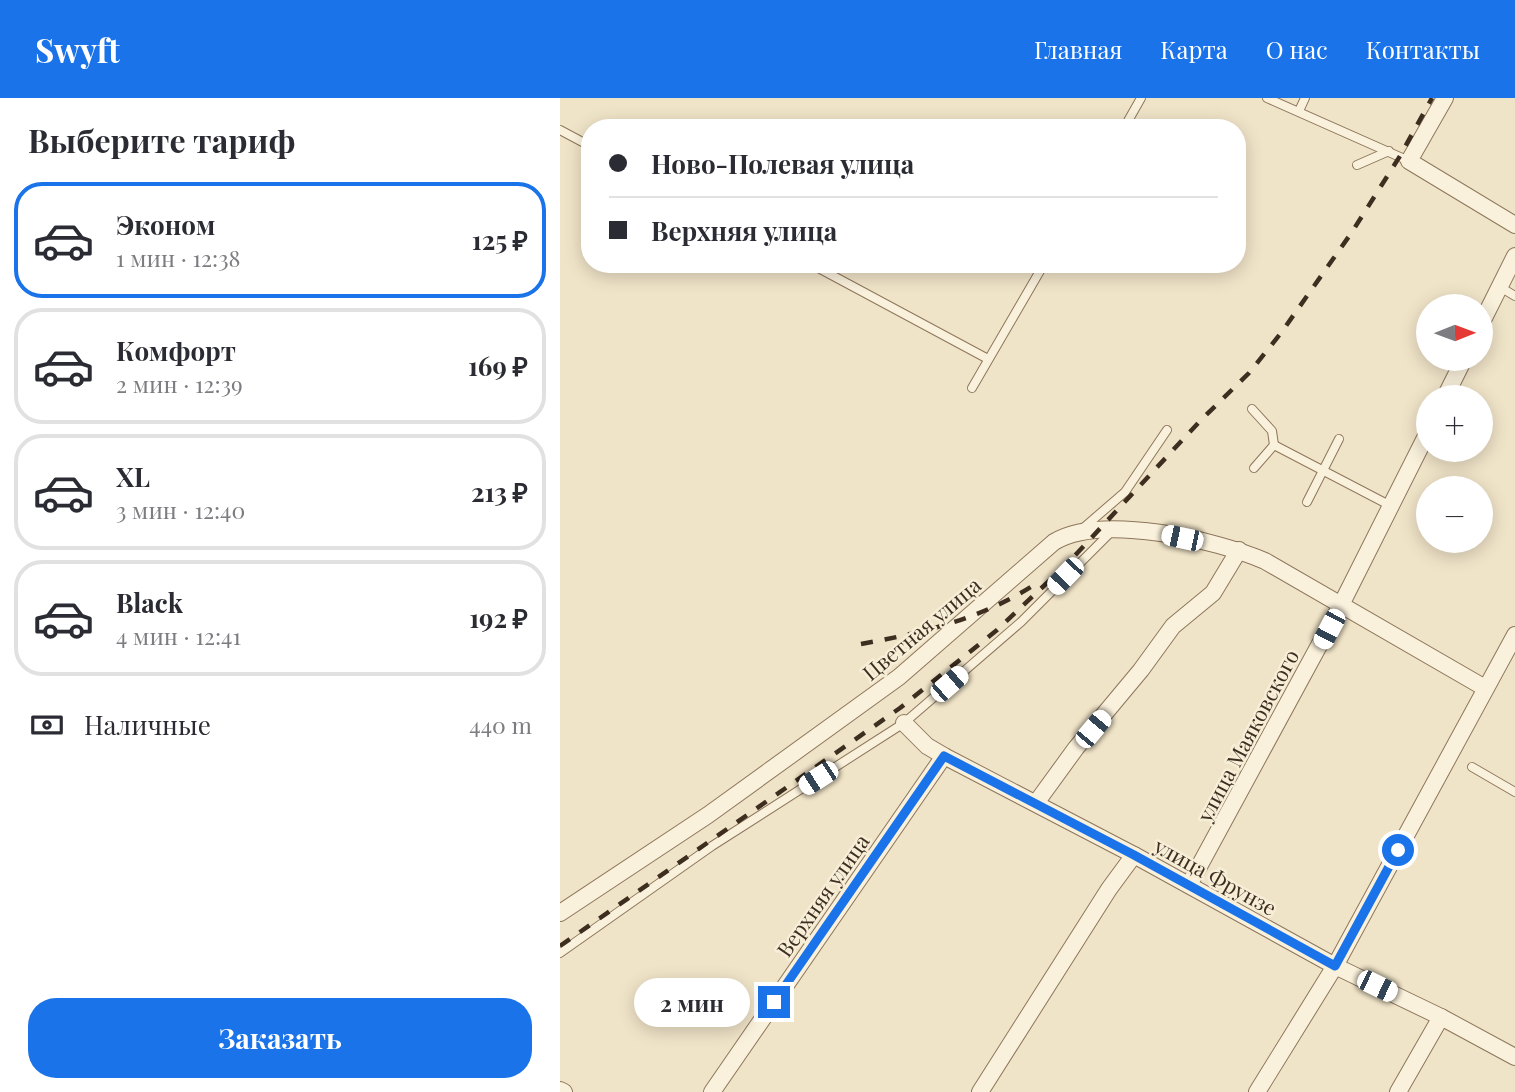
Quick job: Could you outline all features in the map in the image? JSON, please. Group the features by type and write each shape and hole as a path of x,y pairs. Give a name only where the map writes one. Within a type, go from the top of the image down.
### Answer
{"street":[{"path":"1445,98 1409,160 1515,225"},
{"path":"1493,301 1515,256"},
{"name":"улица Маяковского","path":"1189,885 1341,606 1416,456"},
{"name":"Цветная улица","path":"560,914 708,815 900,677 1063,537 1078,532 1114,529 1158,533 1239,550 1265,561 1341,606"},
{"path":"1036,803 1173,626 1213,593 1239,550"},
{"path":"1341,606 1485,688"},
{"path":"1258,1092 1335,966 1515,635"},
{"name":"улица Фрунзе","path":"904,723 928,746 944,756 1134,855 1335,966 1441,1017 1515,1057"},
{"name":"Верхняя улица","path":"712,1092 944,756"},
{"path":"980,1092 1109,889 1134,855"},
{"path":"1398,1092 1441,1017"}],"lane":[{"path":"1129,119 1142,98"},
{"path":"1267,98 1409,160"},
{"path":"1299,111 1305,98"},
{"path":"560,130 581,141"},
{"path":"1357,165 1389,151"},
{"path":"828,273 988,359"},
{"path":"972,388 1039,273"},
{"path":"1500,287 1515,296"},
{"path":"1252,409 1272,431 1274,445 1254,468"},
{"path":"1078,532 1125,492 1167,430"},
{"path":"1307,502 1339,439"},
{"path":"1274,445 1391,506"},
{"path":"560,953 712,846 904,723 1021,622 1114,529"},
{"path":"1472,767 1515,792"}],"railway":[{"path":"560,946 900,708 997,630 1067,564 1201,420 1249,373 1281,333 1352,232 1400,156 1432,98"},
{"path":"861,644 906,635 972,616 1034,585"}],"route":[{"path":"774,1002 944,756 1134,855 1335,966 1398,850"}]}
